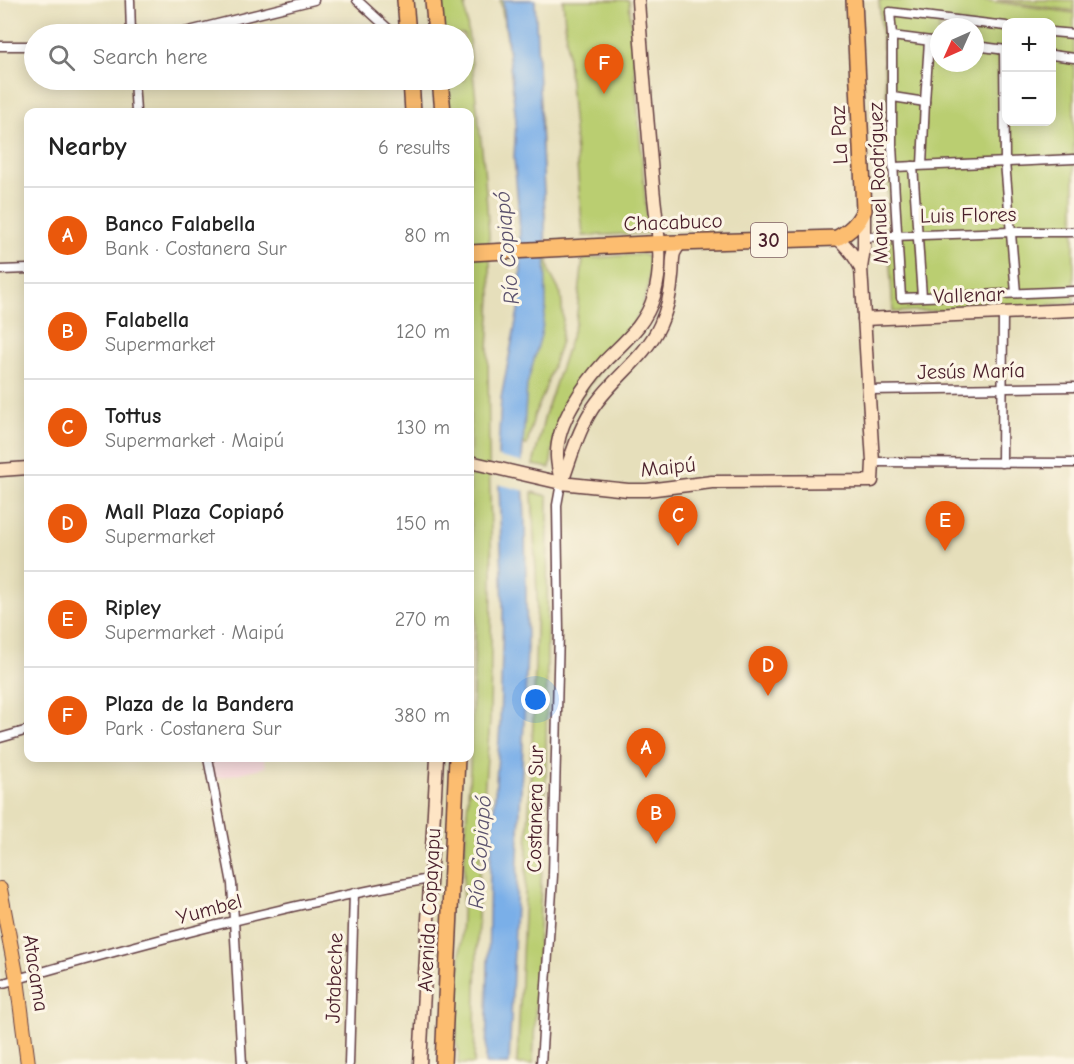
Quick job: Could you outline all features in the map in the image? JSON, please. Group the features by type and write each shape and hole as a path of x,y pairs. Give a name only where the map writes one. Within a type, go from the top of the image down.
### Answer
{"highway":[{"path":"405,0 407,24"},
{"path":"433,0 435,24"},
{"name":"La Paz","path":"854,0 864,210"},
{"path":"412,90 413,108"},
{"path":"441,90 443,108"},
{"path":"837,238 855,226 864,210"},
{"name":"Chacabuco","path":"474,253 682,242 837,238"},
{"name":"Avenida Copayapu","path":"443,1064 457,762"}],"main road":[{"name":"Atacama","path":"0,889 17,979 28,1064"}],"street":[{"path":"130,0 131,24"},
{"path":"217,24 314,0"},
{"path":"357,0 383,24"},
{"name":"Costanera Sur","path":"566,484 557,454 559,440 573,404 606,361 635,331 651,308 656,291 660,243 638,0"},
{"name":"Manuel Rodríguez","path":"1002,26 890,12 894,166 901,298 1074,291"},
{"path":"1056,32 1074,34"},
{"path":"892,36 929,41 918,166 918,235 922,297"},
{"path":"0,46 24,46"},
{"path":"984,47 1002,50"},
{"path":"1056,56 1074,58"},
{"path":"1005,72 1005,162 1016,293"},
{"path":"135,90 136,108"},
{"path":"893,97 925,102"},
{"path":"894,166 1074,159"},
{"name":"La Paz","path":"864,210 861,268 873,462 872,482"},
{"name":"Luis Flores","path":"864,237 1074,232"},
{"path":"837,238 847,246 861,268"},
{"name":"Costanera Sur","path":"541,1064 553,875 559,631 557,505 566,484 580,432 590,412 654,337 661,323 668,303 674,252 682,242"},
{"path":"0,270 24,269"},
{"name":"Vallenar","path":"864,319 1074,310"},
{"path":"1002,463 1003,314"},
{"name":"Jesús María","path":"868,390 1074,387"},
{"path":"873,462 1074,463"},
{"name":"Maipú","path":"474,463 566,484 628,490 648,490 712,482 872,482"},
{"path":"0,470 24,468"},
{"path":"0,738 24,731"},
{"path":"209,762 232,884 242,1064"},
{"path":"420,1064 437,762"},
{"name":"Yumbel","path":"0,984 235,920 354,892 429,879"},
{"name":"Jotabeche","path":"350,1064 354,892"}],"shaded area":[{"path":"212,762 265,762 266,767 214,779"}],"green space":[{"path":"437,0 466,0 467,24 440,24"},
{"path":"500,0 531,0 541,121 546,251 550,273 561,294 563,319 561,341 534,416 527,445 499,439 530,304 520,145"},
{"path":"563,0 629,0 648,233 583,236"},
{"path":"879,0 983,0 1074,13 1074,303 893,312 888,236 887,104"},
{"path":"997,0 1074,0 1074,11"},
{"path":"474,82 484,167 491,296 488,349 492,574 490,720 479,879 474,1064 458,1064 459,1051 456,1044 470,762 474,762 476,612 474,577 474,108 447,108 446,90 474,90"},
{"path":"642,254 650,258 648,288 639,315 555,434 550,468 533,465 545,415 576,322 583,259"},
{"path":"532,492 548,496 546,775 533,1064 517,1064 537,594"}],"water":[{"path":"503,0 535,0 545,216 546,307 527,385 522,459 527,651 509,1064 486,1064 490,867 500,725 503,611 498,451 501,398 519,306 521,267 514,158 516,121"}],"pier":[{"path":"495,456 525,463 526,491 497,484"}],"place":[{"name":"Plaza de la Bandera","path":"604,94"},
{"name":"Tottus","path":"678,546"},
{"name":"Ripley","path":"945,551"},
{"name":"Mall Plaza Copiapó","path":"768,696"},
{"name":"Banco Falabella","path":"646,778"},
{"name":"Falabella","path":"656,844"}],"water label":[{"name":"Río Copiapó","path":"506,248"},
{"name":"Río Copiapó","path":"479,852"}]}
